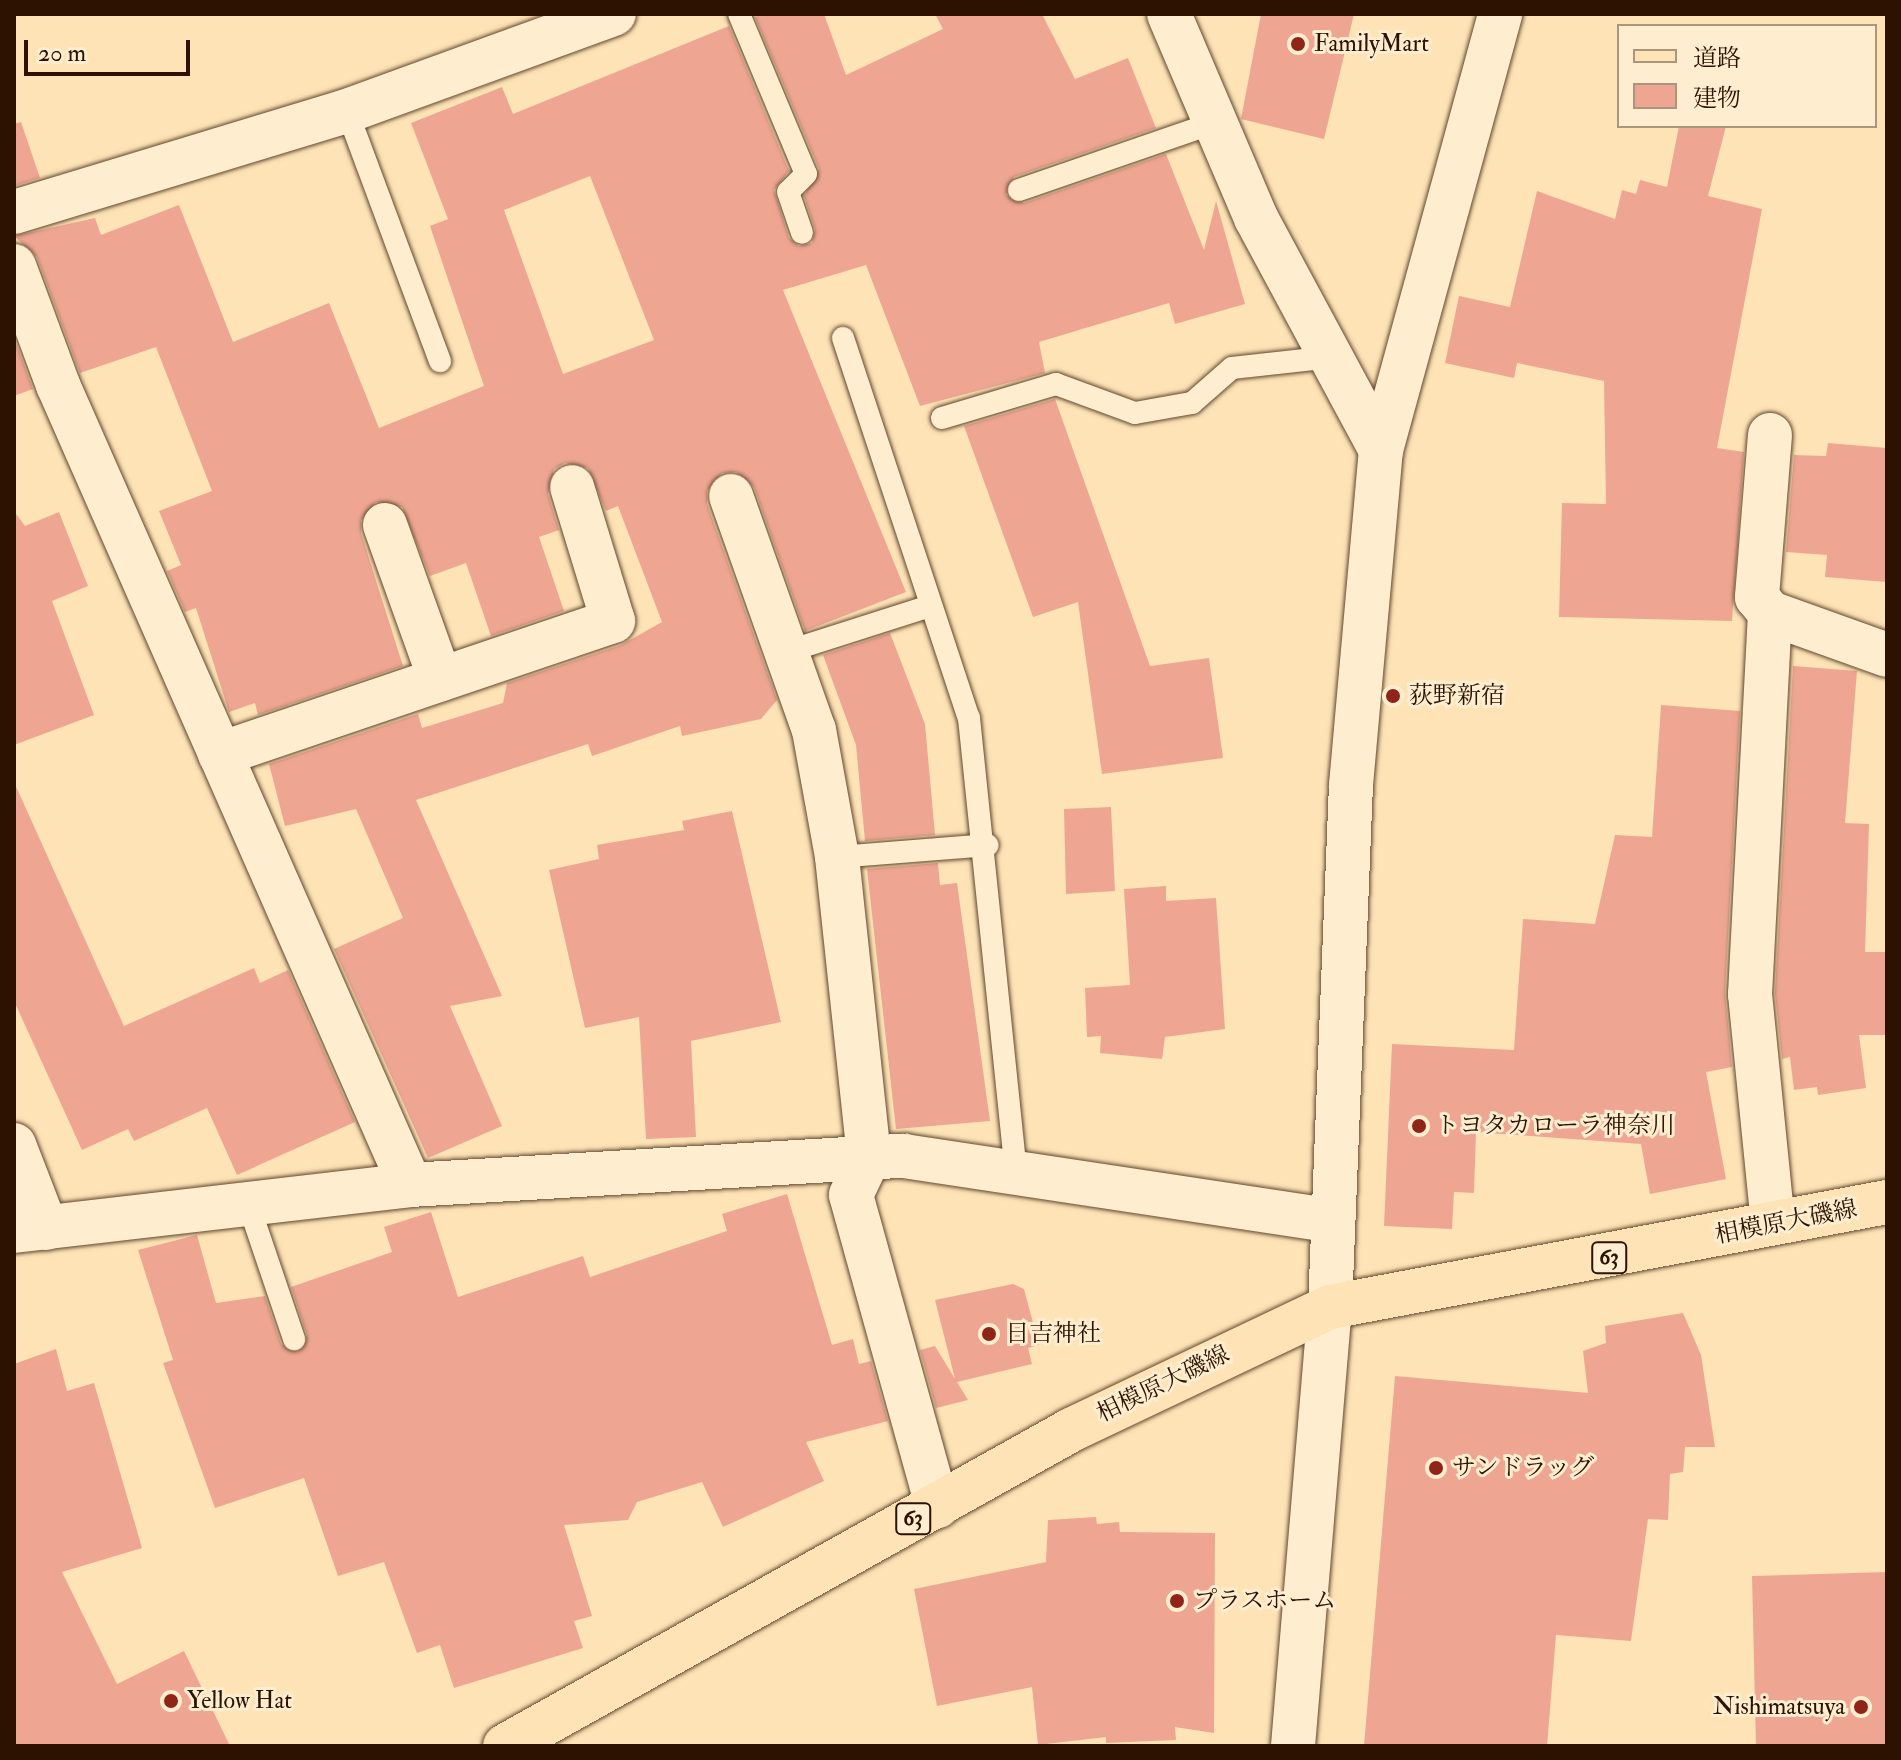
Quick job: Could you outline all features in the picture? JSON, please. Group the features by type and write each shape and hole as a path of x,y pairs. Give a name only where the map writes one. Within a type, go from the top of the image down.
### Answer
{"main road":[{"name":"相模原大磯線","path":"505,1746 1187,1370 1330,1307 1887,1202"}],"street":[{"path":"14,212 347,111 614,14"},
{"path":"1169,14 1256,218 1381,450"},
{"path":"1293,1746 1330,1307 1329,1220 1351,785 1381,450 1500,14"},
{"path":"14,266 58,385 410,1185"},
{"path":"1770,435 1757,597 1770,613 1887,655"},
{"path":"220,754 613,621 602,529 572,487"},
{"path":"731,496 783,653 814,730 837,857 869,1157 851,1195 937,1506"},
{"path":"385,525 384,574 440,679"},
{"path":"1770,613 1750,994 1773,1223"},
{"path":"14,1145 30,1229 410,1185 869,1157 1016,1174 1329,1220"}],"lane":[{"path":"739,14 806,174 788,192 802,233"},
{"path":"347,111 440,361"},
{"path":"1019,190 1216,122"},
{"path":"843,338 969,718 988,845 1016,1174"},
{"path":"942,418 1056,384 1135,413 1192,403 1232,368 1331,357"},
{"path":"783,653 930,606"},
{"path":"837,857 988,845"},
{"path":"248,1203 294,1339"}],"building":[{"path":"763,14 824,14 846,75 943,29 935,14 1042,14 1075,79 1128,58 1156,128 1014,177 1006,195 1024,203 1166,154 1204,250 1216,201 1245,304 1175,324 1169,303 1039,342 1045,373 920,406 866,265 783,290 906,592 805,631 754,487 736,472 722,473 707,491 707,504 777,700 761,719 682,736 680,726 592,756 588,744 416,800 502,996 450,1006 502,1126 428,1158 334,949 403,918 356,809 285,826 269,764 418,714 422,728 503,703 507,683 621,645 662,622 618,506 606,511 588,468 565,463 554,469 548,494 559,530 539,537 564,611 491,636 466,563 430,576 402,507 376,502 361,520 361,533 403,666 258,715 255,703 229,712 196,608 185,612 167,571 181,565 159,511 212,491 156,347 80,373 37,257 14,236 95,218 101,235 179,205 233,342 329,303 379,428 484,386 430,226 448,219 411,123 502,87 513,114 729,26 789,171 774,190 789,238 799,246 812,243 815,229 804,196 819,169 755,17","holes":["590,176 654,340 563,374 504,210"]},
{"path":"1261,14 1354,14 1324,139 1241,119"},
{"path":"21,122 40,178 14,186 14,124"},
{"path":"1679,128 1725,128 1708,196 1762,209 1717,448 1744,452 1732,621 1559,617 1562,503 1606,504 1604,381 1517,363 1514,378 1445,363 1459,296 1510,307 1537,191 1615,219 1622,190 1636,194 1640,180 1667,187"},
{"path":"14,338 33,389 14,396"},
{"path":"1055,399 1150,666 1209,658 1223,758 1102,774 1078,602 1033,617 964,426"},
{"path":"1828,443 1887,448 1887,582 1825,577 1827,555 1786,552 1794,455 1826,456"},
{"path":"14,511 25,526 59,512 88,586 52,601 94,715 14,745"},
{"path":"890,633 925,724 935,835 865,841 856,745 823,655"},
{"path":"1793,666 1857,671 1845,823 1869,824 1865,952 1887,952 1887,1035 1859,1035 1866,1088 1818,1095 1817,1087 1794,1090 1790,1057 1782,1059 1775,993"},
{"path":"1661,705 1740,711 1725,993 1732,1067 1706,1072 1726,1179 1650,1194 1641,1144 1476,1132 1474,1193 1454,1192 1452,1229 1384,1226 1392,1044 1514,1050 1523,919 1595,924 1615,835 1652,837"},
{"path":"14,782 124,1026 254,968 260,983 288,970 355,1122 237,1175 207,1108 134,1141 128,1129 82,1150 14,1001"},
{"path":"1111,807 1115,891 1066,894 1064,809"},
{"path":"732,811 781,1022 691,1041 696,1137 646,1139 639,1017 585,1028 549,870 599,859 597,845 684,830 682,821"},
{"path":"938,863 940,885 957,883 990,1121 896,1129 867,869"},
{"path":"1166,886 1166,901 1216,898 1225,1029 1165,1037 1162,1059 1100,1053 1101,1036 1087,1037 1085,988 1130,985 1124,889"},
{"path":"787,1194 832,1345 853,1339 859,1364 871,1361 888,1421 806,1442 824,1481 723,1527 702,1482 637,1502 628,1520 564,1525 592,1616 574,1621 583,1648 454,1688 440,1645 417,1653 384,1562 338,1576 304,1478 215,1508 163,1363 173,1360 138,1250 197,1235 216,1303 265,1296 281,1344 298,1352 307,1335 291,1287 392,1252 384,1227 431,1212 458,1297 583,1256 590,1277 727,1231 722,1214"},
{"path":"1013,1284 1024,1289 1039,1345 1028,1348 1032,1364 957,1382 968,1400 936,1408 920,1350 935,1346 955,1379 935,1300"},
{"path":"1683,1313 1701,1355 1715,1447 1685,1447 1683,1472 1670,1474 1668,1520 1648,1519 1631,1641 1556,1635 1547,1746 1364,1746 1395,1376 1588,1393 1583,1351 1606,1343 1605,1326"},
{"path":"56,1349 67,1391 94,1383 142,1548 62,1572 117,1684 184,1651 230,1746 14,1746 14,1364"},
{"path":"1096,1517 1097,1524 1119,1522 1120,1532 1215,1533 1214,1733 1175,1727 1176,1740 1106,1743 1106,1737 1038,1745 1032,1687 937,1706 914,1589 1046,1562 1048,1520"},
{"path":"1887,1572 1887,1746 1756,1746 1752,1576"}],"place":[{"name":"FamilyMart","path":"1298,44"},
{"name":"荻野新宿","path":"1393,696"},
{"name":"トヨタカローラ神奈川","path":"1419,1126"},
{"name":"日吉神社","path":"989,1334"},
{"name":"サンドラッグ","path":"1436,1468"},
{"name":"プラスホーム","path":"1177,1601"},
{"name":"Yellow Hat","path":"171,1701"},
{"name":"Nishimatsuya","path":"1861,1707"}]}
